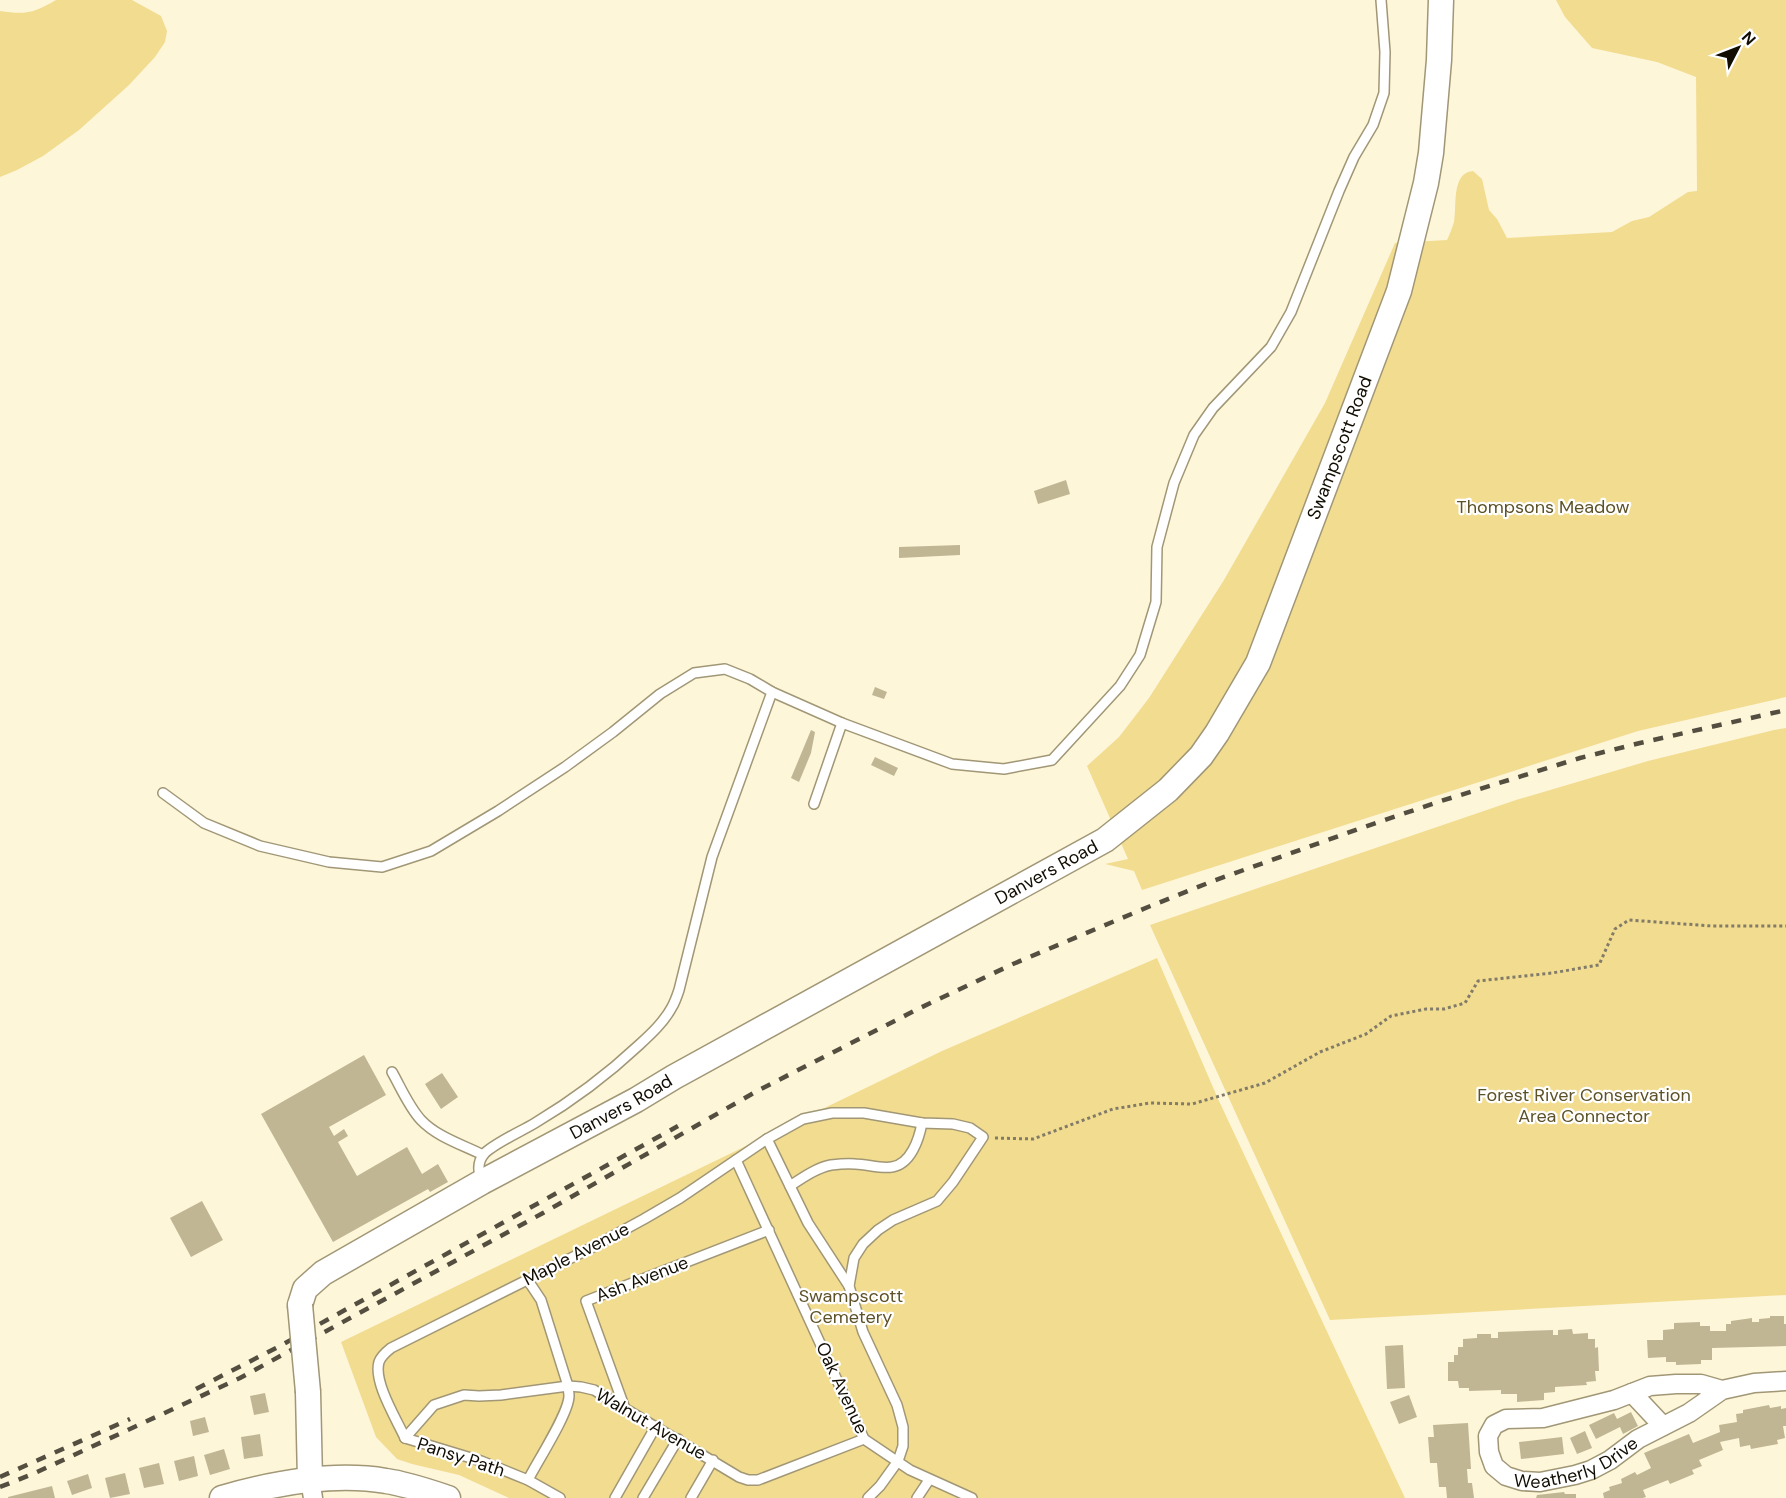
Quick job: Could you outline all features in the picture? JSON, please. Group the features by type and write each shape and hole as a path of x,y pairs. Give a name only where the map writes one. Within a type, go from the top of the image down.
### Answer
{"street":[{"name":"Swampscott Road","path":"1110,837 1168,790 1201,756 1218,734 1258,663 1399,291 1426,183 1431,153 1439,60 1441,0"},
{"name":"Danvers Road","path":"312,1489 308,1392 300,1305 305,1289 323,1273 482,1182 636,1100 1110,837"},
{"name":"Weatherly Drive","path":"1722,1390 1701,1384 1650,1386 1614,1400 1543,1418 1506,1419 1494,1425 1488,1436 1489,1452 1494,1466 1506,1476 1522,1481 1539,1482 1575,1475 1610,1460 1638,1439 1689,1413 1722,1390 1754,1383 1786,1381"},
{"name":"Weatherly Drive","path":"1632,1393 1663,1426"},
{"path":"222,1498 286,1483 312,1489 362,1478 384,1485 409,1485 448,1498"}],"lane":[{"path":"163,793 204,823 260,846 329,862 382,867 431,851 498,811 565,767 660,694 694,673 725,669 842,723 952,764 1004,769 1052,760 1120,686 1140,654 1156,602 1157,547 1174,483 1194,435 1213,408 1271,347 1291,312 1342,182 1373,125 1384,93 1385,52 1381,0"},
{"path":"482,1182 478,1172 479,1162 483,1155 584,1091 649,1036 672,1007 681,981 712,857 772,692"},
{"path":"814,804 842,723"},
{"path":"392,1072 406,1099 422,1121 444,1137 483,1155"},
{"name":"Maple Avenue","path":"380,1360 382,1355 391,1348 644,1220 766,1139 802,1119 832,1113 864,1113 922,1123 953,1124 970,1128 983,1137"},
{"path":"790,1186 808,1174 828,1166 853,1163 894,1167 903,1162 913,1150 922,1123"},
{"path":"849,1286 854,1258 863,1244 893,1220 937,1201 953,1182 983,1137"},
{"path":"766,1139 808,1223 849,1286 863,1332 897,1404 903,1427 903,1446 898,1461 868,1498"},
{"name":"Oak Avenue","path":"736,1160 864,1439 910,1470 972,1498"},
{"name":"Ash Avenue","path":"624,1406 586,1301 768,1230"},
{"path":"527,1279 541,1300 568,1386 569,1397 566,1409 528,1480"},
{"name":"Pansy Path","path":"380,1360 378,1363 379,1380 405,1438 481,1461 528,1480 560,1498"},
{"name":"Walnut Avenue","path":"405,1438 434,1405 445,1400 464,1395 501,1395 568,1386 594,1390 739,1477 748,1480 758,1480 864,1439"},
{"path":"615,1498 656,1426"},
{"path":"643,1498 678,1439"},
{"path":"691,1498 713,1460"},
{"path":"917,1498 929,1480"}],"path":[{"path":"983,1137 1033,1139 1113,1109 1150,1103 1192,1104 1265,1083 1320,1052 1366,1034 1391,1016 1426,1009 1444,1009 1465,1003 1478,981 1599,965 1615,929 1629,920 1712,926 1786,926"}],"green space":[{"path":"56,0 132,0 161,16 167,31 165,42 155,57 129,85 79,130 43,156 0,177 0,11 30,12"},
{"name":"Thompsons Meadow","path":"1556,0 1786,0 1786,697 1638,731 1142,890 1134,871 1105,864 1128,859 1087,766 1119,737 1149,698 1224,580 1325,403 1395,243 1447,240 1454,222 1458,184 1466,173 1473,171 1482,179 1489,210 1497,219 1507,238 1612,232 1632,221 1649,217 1688,192 1697,191 1696,77 1657,62 1592,48 1565,17"},
{"name":"Forest River Conservation Area Connector","path":"1786,728 1786,1295 1330,1320 1150,925 1516,800 1648,761"},
{"name":"Swampscott Cemetery","path":"1157,958 1219,1101 1405,1498 509,1498 459,1475 397,1459 376,1437 341,1342 942,1051"}],"building":[{"path":"1066,480 1070,494 1038,504 1034,491"},
{"path":"960,545 960,555 899,558 899,547"},
{"path":"875,687 887,692 884,699 872,695"},
{"path":"811,730 815,732 811,753 799,782 791,778"},
{"path":"875,757 898,768 894,776 871,765"},
{"path":"364,1055 386,1095 329,1127 334,1136 344,1129 348,1136 338,1142 357,1176 407,1147 422,1174 438,1164 448,1182 430,1192 428,1189 333,1242 261,1114"},
{"path":"442,1073 458,1097 441,1109 425,1084"},
{"path":"202,1201 223,1240 191,1257 170,1218"},
{"path":"1770,1316 1784,1316 1786,1346 1712,1348 1712,1360 1701,1360 1701,1364 1676,1365 1676,1362 1666,1362 1666,1357 1648,1358 1647,1340 1663,1340 1663,1330 1674,1329 1674,1323 1700,1322 1700,1326 1710,1326 1710,1331 1726,1331 1726,1324 1731,1324 1731,1321 1752,1318 1752,1322 1759,1322 1759,1319 1770,1318"},
{"path":"1572,1329 1573,1334 1588,1333 1588,1339 1595,1339 1595,1348 1598,1347 1599,1371 1595,1371 1596,1381 1586,1382 1587,1385 1555,1387 1555,1392 1544,1393 1544,1400 1517,1402 1517,1394 1501,1394 1501,1390 1469,1391 1469,1388 1459,1388 1458,1381 1448,1381 1448,1362 1454,1362 1454,1355 1458,1355 1458,1347 1463,1347 1463,1339 1477,1338 1477,1334 1491,1334 1491,1338 1498,1338 1498,1332 1553,1330 1553,1335 1558,1335 1558,1330"},
{"path":"1403,1345 1405,1388 1387,1389 1385,1346"},
{"path":"265,1393 269,1412 254,1415 250,1396"},
{"path":"1409,1395 1417,1417 1399,1424 1390,1402"},
{"path":"1769,1405 1770,1408 1781,1406 1781,1409 1786,1408 1786,1426 1783,1426 1785,1438 1777,1440 1778,1444 1751,1449 1750,1445 1740,1447 1739,1438 1720,1442 1723,1450 1699,1460 1702,1466 1692,1470 1694,1474 1670,1484 1668,1480 1643,1490 1646,1497 1643,1498 1604,1498 1603,1493 1610,1490 1609,1487 1622,1483 1621,1479 1651,1468 1644,1453 1689,1434 1693,1443 1720,1432 1719,1425 1737,1422 1736,1414 1743,1413 1743,1410"},
{"path":"1631,1412 1638,1426 1623,1434 1620,1427 1596,1439 1589,1425 1614,1413 1617,1419"},
{"path":"205,1417 209,1432 193,1436 190,1421"},
{"path":"1468,1423 1471,1469 1467,1469 1468,1483 1472,1483 1474,1498 1447,1498 1446,1487 1439,1487 1437,1463 1430,1463 1428,1437 1434,1437 1433,1425"},
{"path":"1585,1431 1592,1448 1577,1454 1570,1438"},
{"path":"260,1434 263,1456 244,1459 241,1437"},
{"path":"1562,1437 1564,1454 1521,1459 1519,1442"},
{"path":"224,1449 230,1469 210,1475 204,1455"},
{"path":"194,1456 198,1476 179,1481 174,1461"},
{"path":"159,1463 164,1484 144,1488 139,1468"},
{"path":"125,1473 130,1494 110,1498 105,1478"},
{"path":"88,1474 92,1488 72,1495 67,1481"},
{"path":"52,1486 55,1498 8,1498 8,1497"},
{"path":"1564,1492 1565,1494 1576,1494 1576,1498 1536,1498 1537,1495"}],"railway":[{"path":"0,1487 240,1378 543,1213 759,1090 920,1008 1013,964 1213,881 1441,801 1580,758 1786,710"},
{"path":"196,1389 278,1347 678,1126"},
{"path":"0,1477 130,1419"}]}
